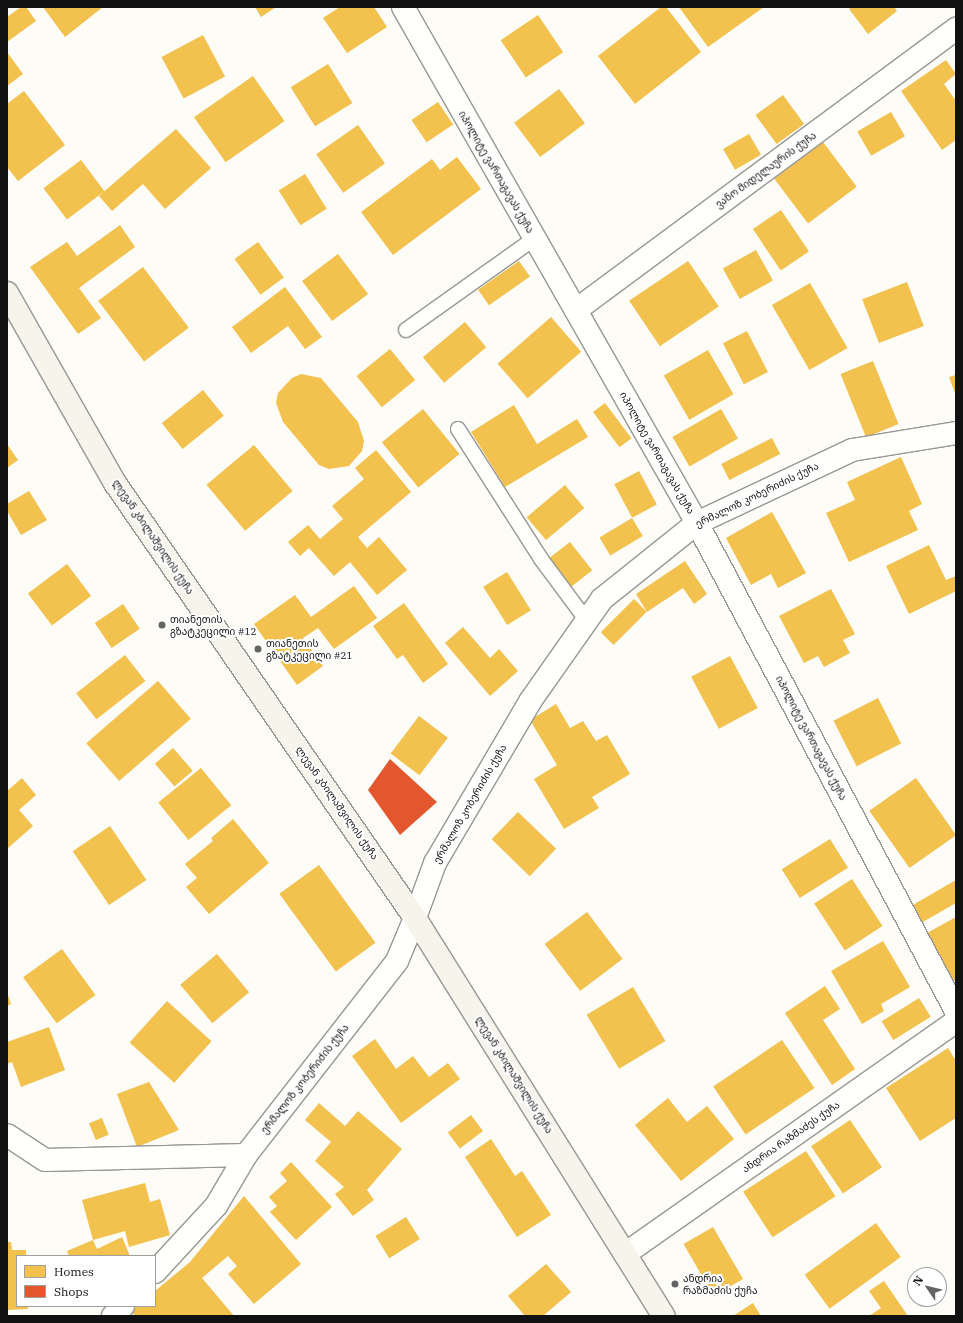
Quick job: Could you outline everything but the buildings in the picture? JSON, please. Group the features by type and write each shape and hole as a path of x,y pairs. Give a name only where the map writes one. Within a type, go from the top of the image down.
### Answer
{"main road":[{"name":"ლევან კბილაშვილის ქუჩა","path":"7,293 115,483 416,918 664,1316"}],"street":[{"name":"იპოლიტე ვართაგავას ქუჩა","path":"403,7 697,523 956,1011"},
{"name":"ვანო მიდელაურის ქუჩა","path":"576,310 956,30"},
{"name":"ერმალოზ კობერიძის ქუჩა","path":"156,1271 216,1206 246,1155 397,961 416,918 435,863 531,700 602,599 697,523 852,450 956,433"},
{"name":"ანდრია რაზმაძეს ქუჩა","path":"625,1254 956,1021"},
{"path":"7,1135 45,1160 246,1155"},
{"path":"113,1316 122,1307"}],"lane":[{"path":"406,330 535,238"},
{"path":"458,429 541,559 586,621"}],"place":[{"name":"თიანეთის გზატკეცილი #12","path":"162,625"},
{"name":"თიანეთის გზატკეცილი #21","path":"258,649"},
{"name":"ანდრია რაზმაძის ქუჩა","path":"675,1284"}]}
